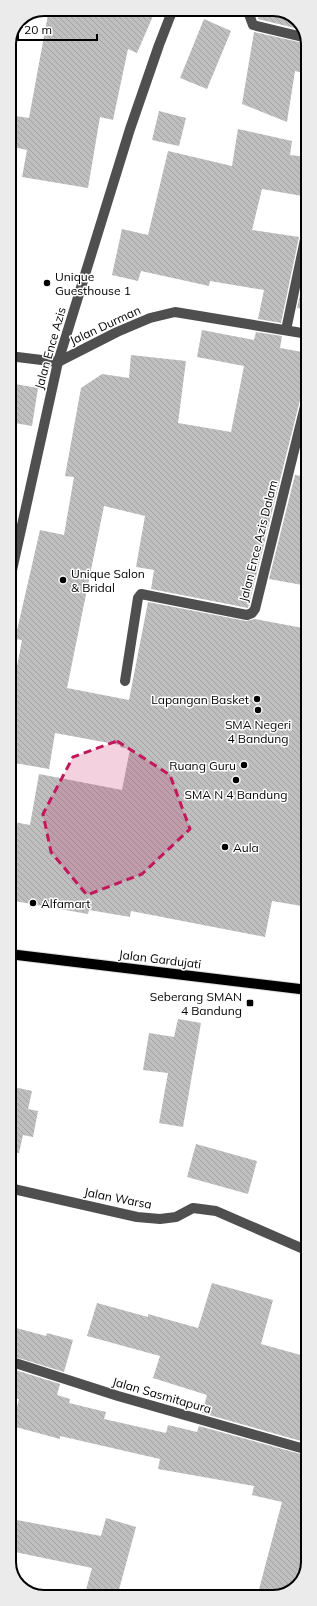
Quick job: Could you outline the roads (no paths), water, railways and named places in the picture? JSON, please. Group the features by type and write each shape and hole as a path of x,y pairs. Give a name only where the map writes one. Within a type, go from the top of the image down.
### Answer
{"main road":[{"name":"Jalan Gardujati","path":"16,955 301,989"}],"street":[{"name":"Jalan Ence Azis","path":"16,552 58,362 130,129 158,45 170,16"},
{"path":"250,16 253,25 299,36"},
{"path":"286,330 301,258"},
{"name":"Jalan Durman","path":"58,362 117,332 150,318 175,312 301,333"},
{"path":"16,357 58,362"},
{"name":"Jalan Ence Azis Dalam","path":"125,681 138,598 141,594 247,615 252,613 255,609 301,422"},
{"name":"Jalan Warsa","path":"16,1190 137,1217 160,1219 176,1217 193,1208 216,1211 301,1248"},
{"name":"Jalan Sasmitapura","path":"16,1363 118,1396 301,1448"}],"place":[{"name":"Unique Guesthouse 1","path":"47,283"},
{"name":"Unique Salon & Bridal","path":"63,580"},
{"name":"Lapangan Basket","path":"257,699"},
{"name":"SMA Negeri 4 Bandung","path":"258,710"},
{"name":"Ruang Guru","path":"244,765"},
{"name":"SMA N 4 Bandung","path":"236,780"},
{"name":"Aula","path":"225,847"},
{"name":"Alfamart","path":"33,903"},
{"name":"Seberang SMAN 4 Bandung","path":"250,1003"}]}
